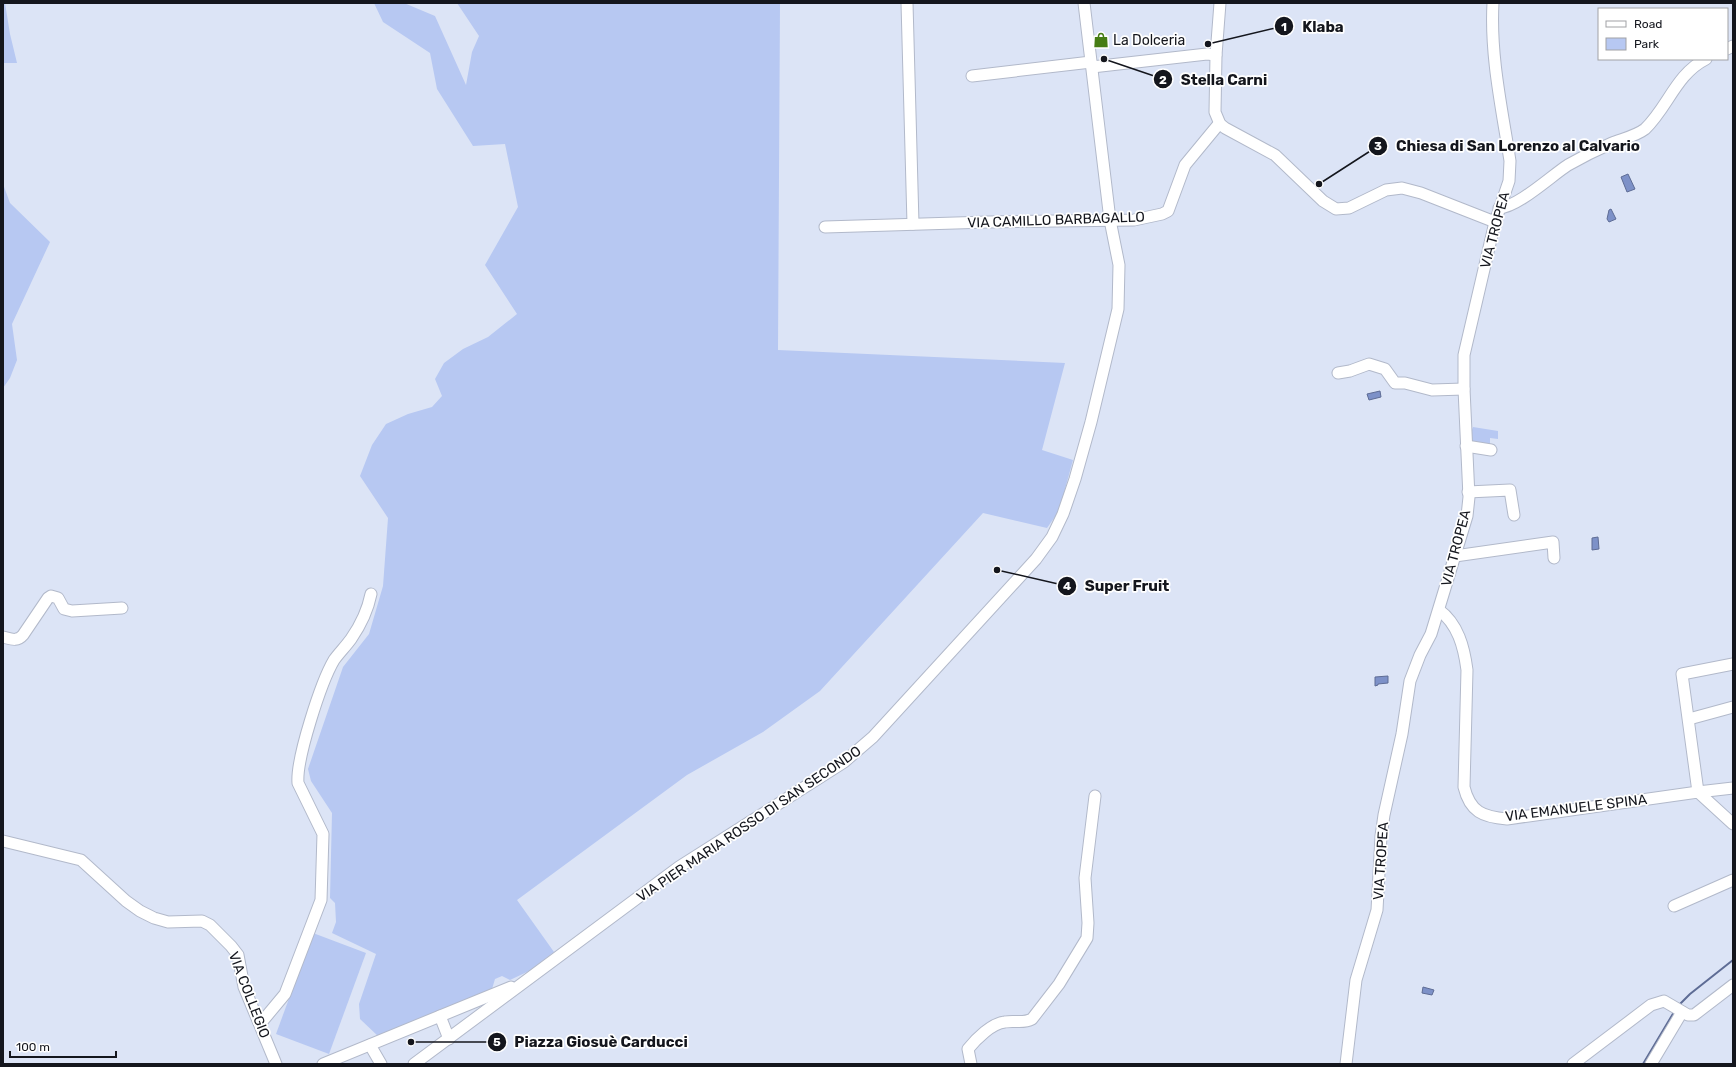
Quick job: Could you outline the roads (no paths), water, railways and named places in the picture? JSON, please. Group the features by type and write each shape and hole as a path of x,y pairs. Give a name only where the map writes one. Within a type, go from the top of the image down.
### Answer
{"street":[{"path":"907,3 913,224"},
{"name":"VIA PIER MARIA ROSSO DI SAN SECONDO","path":"414,1064 679,867 844,762 873,737 1036,559 1055,531 1063,514 1075,479 1091,422 1118,309 1119,265 1110,220 1084,3"},
{"path":"1220,3 1215,91 1211,114 1221,133 1252,143 1275,155 1323,201 1336,209 1349,208 1386,190 1402,188 1421,193 1495,222"},
{"name":"VIA TROPEA","path":"1346,1064 1356,980 1377,910 1381,836 1384,815 1402,734 1410,681 1420,655 1432,634 1467,516 1468,492 1464,355 1495,222 1509,181 1510,161 1495,62 1492,20 1493,3"},
{"path":"972,76 1207,54 1216,55"},
{"path":"1499,208 1505,208 1519,201 1580,158 1645,128 1660,110 1681,79 1690,70 1705,60"},
{"name":"VIA CAMILLO BARBAGALLO","path":"825,227 1134,220 1162,214 1168,211 1185,165 1217,126"},
{"path":"1338,373 1350,371 1369,364 1385,369 1389,372 1395,383 1432,390 1464,389"},
{"path":"1466,446 1491,450"},
{"path":"1468,492 1510,490 1514,515"},
{"path":"1455,556 1553,542 1554,558"},
{"path":"260,1024 285,994 321,900 324,834 298,783 297,776 323,683 335,659 352,638 362,618 370,594"},
{"path":"3,638 19,639 48,598 52,596 58,598 64,609 72,612 122,608"},
{"name":"VIA EMANUELE SPINA","path":"1439,610 1452,624 1460,636 1466,656 1467,670 1464,787 1469,803 1476,809 1492,818 1507,819 1733,788"},
{"path":"1733,664 1682,674 1698,792 1733,824"},
{"path":"1689,719 1733,708"},
{"path":"971,1064 968,1049 974,1041 998,1023 1026,1022 1032,1018 1060,984 1087,938 1088,924 1085,878 1094,796"},
{"name":"VIA COLLEGIO","path":"3,841 81,860 126,901 140,911 154,918 168,922 202,921 210,925 238,955 244,987 276,1064"},
{"path":"1674,906 1733,880"},
{"path":"323,1064 505,990 548,965"},
{"path":"1573,1064 1651,1005 1664,1002 1688,1015 1694,1015 1733,985"},
{"path":"1651,1064 1678,1009"},
{"path":"440,1016 449,1039"},
{"path":"370,1045 381,1064"}],"waterway":[{"path":"1679,1005 1690,994 1733,960"},
{"path":"1643,1064 1674,1012"}],"place":[{"name":"La Dolceria","path":"1101,40"},
{"name":"Klaba","path":"1208,44"},
{"name":"Stella Carni","path":"1104,59"},
{"name":"Chiesa di San Lorenzo al Calvario","path":"1319,184"},
{"name":"Super Fruit","path":"997,570"},
{"name":"Piazza Giosuè Carducci","path":"411,1042"}]}
